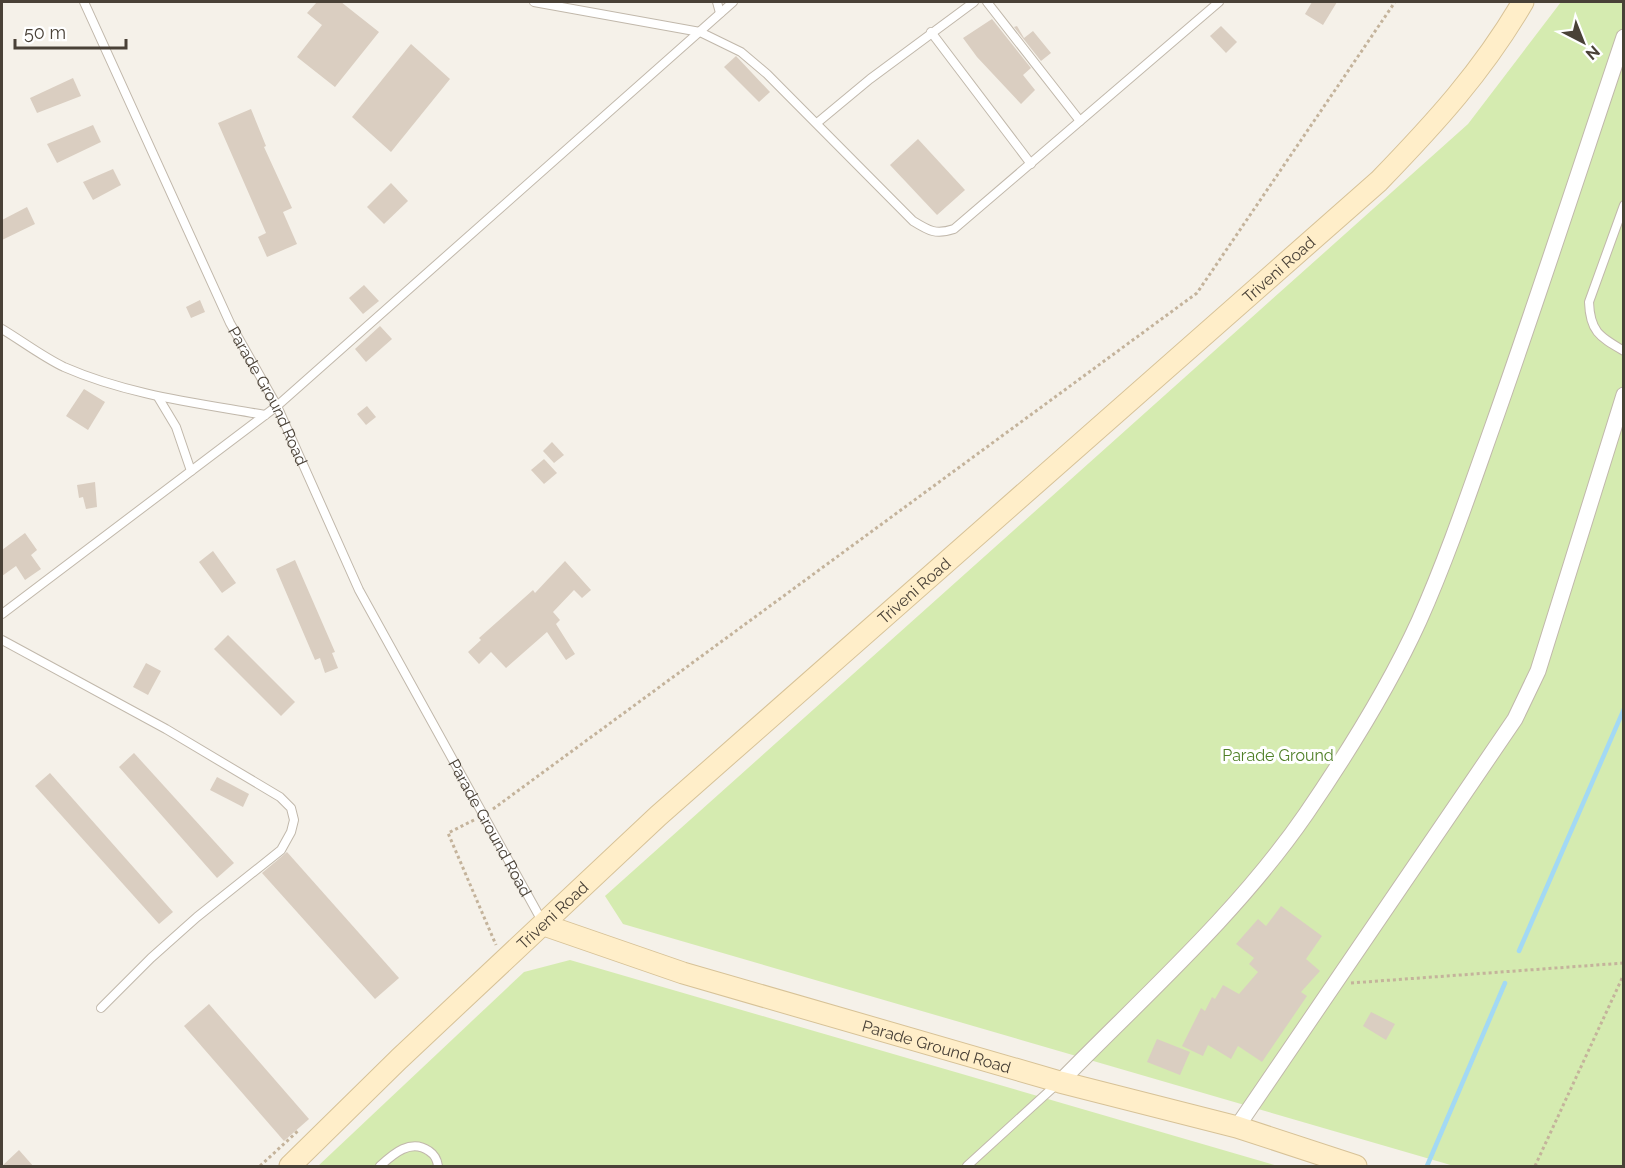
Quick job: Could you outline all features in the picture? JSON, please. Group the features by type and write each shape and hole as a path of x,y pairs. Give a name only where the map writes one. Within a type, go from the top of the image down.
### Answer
{"main road":[{"name":"Triveni Road","path":"290,1167 399,1059 658,816 1379,181 1443,115 1496,48 1523,2"},
{"name":"Parade Ground Road","path":"544,925 683,973 1060,1082 1237,1127 1318,1161 1356,1167"}],"street":[{"path":"1060,1082 1214,926 1262,872 1305,816 1358,733 1418,623 1447,553 1521,346 1623,37"},
{"path":"1237,1127 1337,984 1515,719 1538,670 1623,396"}],"lane":[{"name":"Parade Ground Road","path":"84,2 230,323 278,405 359,590 544,925"},
{"path":"534,2 700,32 741,52 817,123 913,220 930,232 941,234 954,228 1031,164 1220,2"},
{"path":"717,2 720,13"},
{"path":"2,614 278,405 733,2"},
{"path":"817,123 931,32 974,2"},
{"path":"987,2 1080,121"},
{"path":"931,32 1031,164"},
{"path":"1623,205 1589,302 1589,319 1595,331 1623,351"},
{"path":"2,329 62,366 112,386 158,397 265,415"},
{"path":"158,397 176,427 191,471"},
{"path":"2,640 166,729 280,797 291,808 294,820 291,832 281,850 197,917 151,958 101,1008"},
{"path":"967,1167 1060,1082"},
{"path":"380,1167 393,1154 410,1145 424,1147 434,1154 438,1167"}],"path":[{"path":"488,952 497,945 448,833 485,815 1197,293 1395,2"},
{"path":"1337,984 1623,963"},
{"path":"1535,1167 1623,974"},
{"path":"260,1167 302,1127"}],"green space":[{"name":"Parade Ground","path":"1561,2 1623,2 1623,1166 1454,1166 623,924 605,896 1468,124"},
{"path":"570,960 1278,1166 318,1166 524,972"}],"building":[{"path":"317,2 341,2 379,32 335,87 297,57 322,25 307,13"},
{"path":"1312,2 1337,2 1323,25 1305,14"},
{"path":"992,19 1031,68 1023,75 1035,90 1021,104 977,57 963,38"},
{"path":"1017,26 1024,38 1033,31 1051,53 1041,61 1014,27"},
{"path":"1221,26 1237,42 1226,53 1210,36"},
{"path":"411,44 450,79 391,152 352,117"},
{"path":"736,56 770,92 759,102 724,67"},
{"path":"73,78 81,96 37,113 30,98"},
{"path":"251,109 266,146 264,147 292,208 283,212 297,244 267,257 258,237 266,233 218,123"},
{"path":"93,125 101,142 57,163 47,144"},
{"path":"918,139 965,190 937,215 890,165"},
{"path":"113,169 121,185 93,200 83,182"},
{"path":"391,183 408,201 384,224 367,207"},
{"path":"27,207 35,224 2,240 2,220"},
{"path":"364,285 379,301 363,314 349,298"},
{"path":"200,300 205,312 191,318 186,307"},
{"path":"380,326 392,339 366,362 355,349"},
{"path":"84,389 105,402 88,430 66,416"},
{"path":"367,406 376,417 366,425 357,414"},
{"path":"552,442 564,455 554,463 543,451"},
{"path":"544,459 557,473 544,484 531,470"},
{"path":"95,482 97,507 86,509 83,497 79,498 77,485"},
{"path":"25,533 37,550 31,555 41,569 25,580 16,566 2,576 2,550"},
{"path":"213,551 236,583 222,593 199,562"},
{"path":"295,560 335,652 332,653 338,668 325,673 320,658 315,660 276,569"},
{"path":"565,561 591,590 582,598 574,590 553,612 560,620 556,624 575,654 566,660 547,632 506,668 491,652 479,664 468,652 481,640 479,638 533,590 535,593"},
{"path":"228,635 295,702 281,716 214,649"},
{"path":"146,663 161,671 148,695 133,687"},
{"path":"134,753 234,863 217,878 119,767"},
{"path":"50,773 173,912 159,924 35,786"},
{"path":"217,777 249,794 243,807 210,790"},
{"path":"287,852 399,978 375,999 262,873"},
{"path":"1281,906 1322,936 1306,959 1320,971 1301,992 1307,996 1262,1062 1238,1046 1231,1059 1208,1045 1203,1056 1182,1046 1201,1008 1205,1011 1212,997 1215,999 1223,985 1239,994 1258,972 1249,964 1254,958 1236,944 1258,919 1266,926"},
{"path":"209,1004 309,1119 284,1141 184,1026"},
{"path":"1371,1012 1395,1024 1386,1040 1363,1026"},
{"path":"1157,1039 1190,1052 1180,1075 1147,1062"},
{"path":"19,1150 34,1167 2,1167 2,1166"}],"waterway":[{"path":"1519,951 1624,709"},
{"path":"1427,1166 1505,983"}]}
